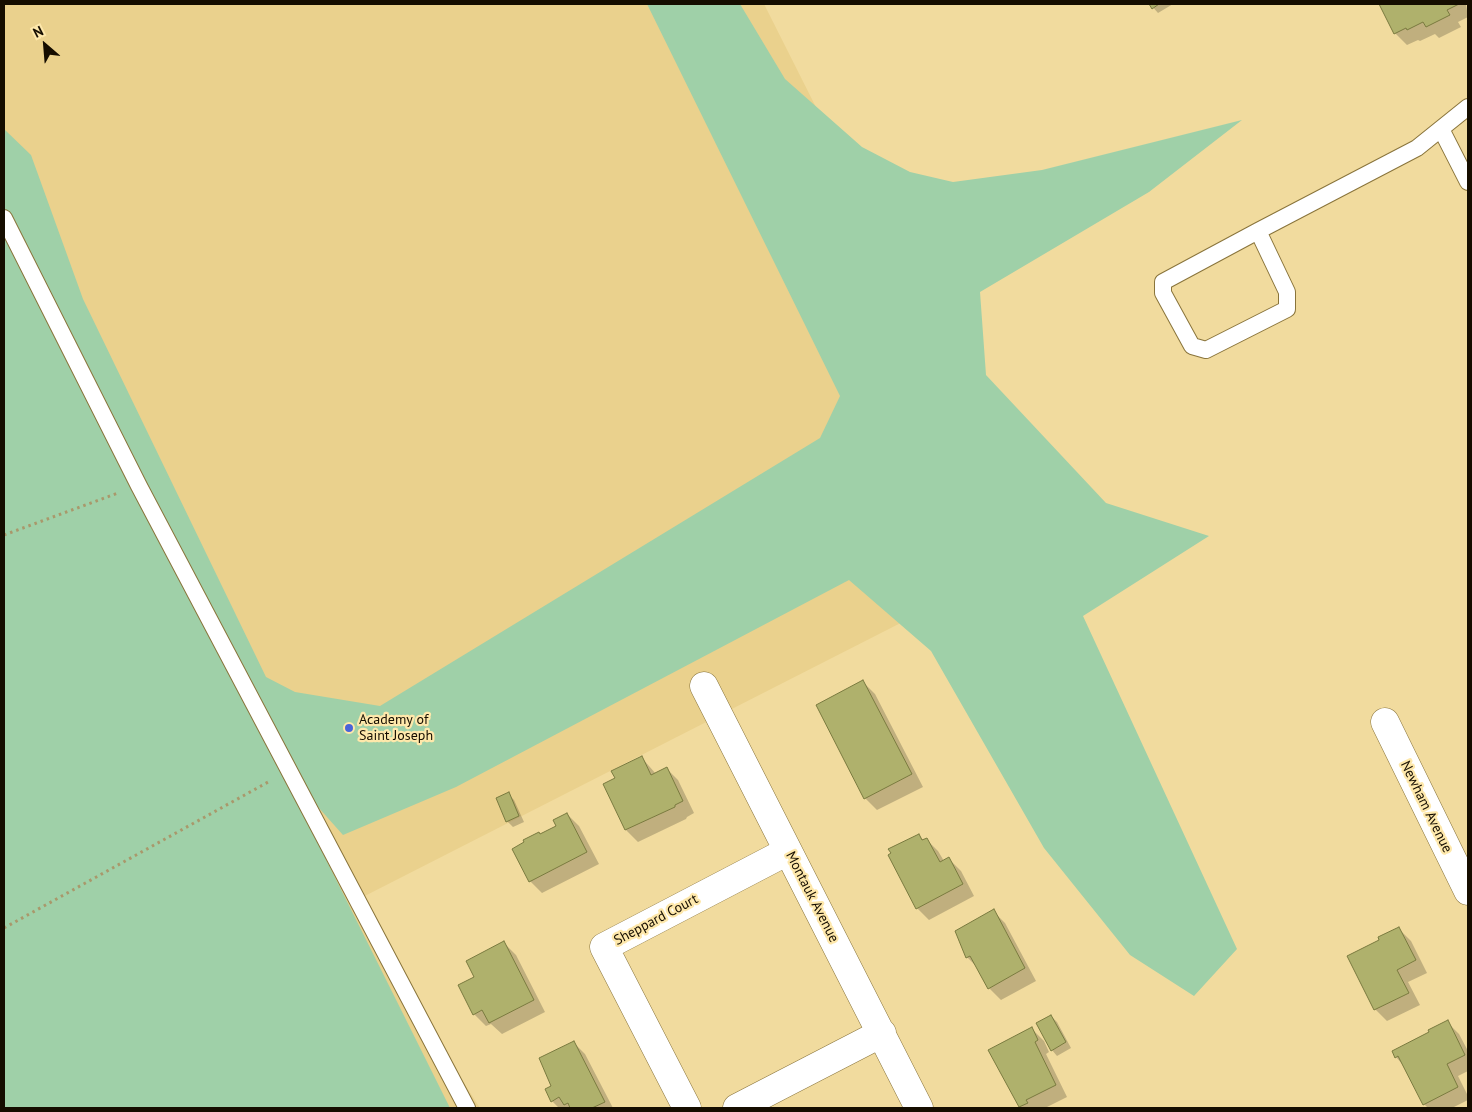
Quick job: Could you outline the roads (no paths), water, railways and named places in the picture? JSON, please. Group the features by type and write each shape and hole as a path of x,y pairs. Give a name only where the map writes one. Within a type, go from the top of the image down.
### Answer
{"street":[{"name":"Montauk Avenue","path":"704,686 919,1108"},
{"name":"Newham Avenue","path":"1385,722 1468,891"},
{"name":"Sheppard Court","path":"687,1108 604,946 788,851"},
{"path":"738,1108 882,1033"}],"lane":[{"path":"1258,231 1287,292 1287,309 1206,350 1192,346 1162,293 1163,282 1258,231 1417,148 1468,107"},
{"path":"1441,129 1468,182"},
{"path":"4,218 139,486 467,1108"}],"place":[{"name":"Academy of Saint Joseph","path":"349,728"}]}
